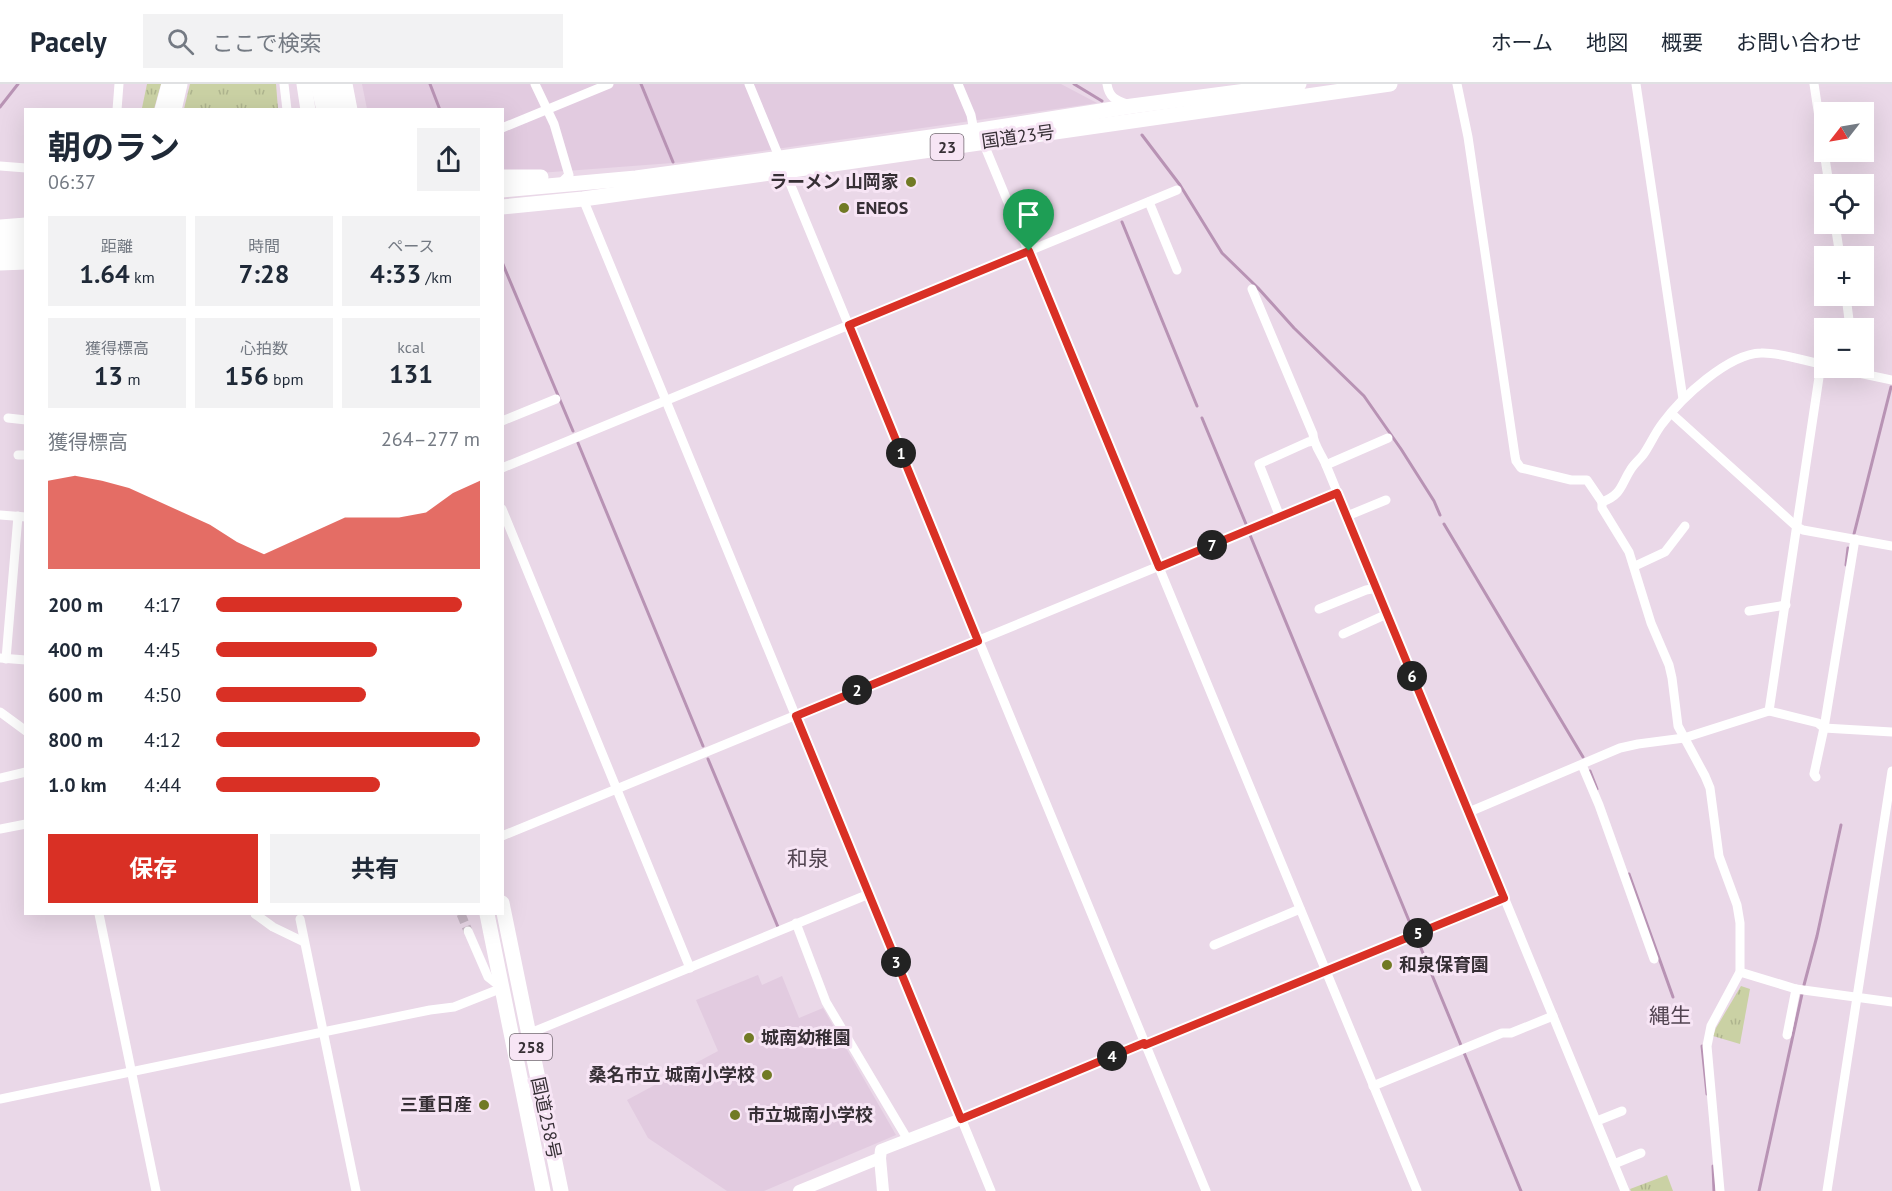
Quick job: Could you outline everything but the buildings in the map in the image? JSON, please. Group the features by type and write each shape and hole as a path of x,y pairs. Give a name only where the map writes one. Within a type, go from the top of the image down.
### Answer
{"main road":[{"path":"163,108 169,84"},
{"path":"174,108 180,84"},
{"path":"304,84 308,108"},
{"path":"320,84 325,108"},
{"path":"332,84 336,108"},
{"path":"345,84 350,108"},
{"name":"国道23号","path":"978,136 1132,106 1299,84"},
{"name":"国道23号","path":"508,206 583,199 782,165 978,136 1390,84"},
{"name":"国道23号","path":"565,179 583,176 594,180 636,178 782,165"},
{"path":"504,177 565,179"},
{"path":"504,190 565,179"},
{"path":"0,227 24,225"},
{"path":"0,239 24,235"},
{"path":"0,250 24,248"},
{"path":"0,263 24,262"},
{"name":"国道258号","path":"504,913 561,1191"},
{"name":"国道258号","path":"487,915 543,1191"}],"street":[{"path":"117,108 119,84"},
{"path":"285,84 287,108"},
{"path":"535,84 554,124 565,179"},
{"path":"504,127 609,84"},
{"path":"749,84 1206,1191"},
{"path":"958,84 1417,1191"},
{"path":"1107,84 1108,93 1113,99 1132,106"},
{"path":"1458,84 1468,137 1516,462 1527,471 1571,480 1587,480 1602,502 1602,508 1635,566 1651,623 1669,665 1678,726 1710,788 1719,856 1737,905 1740,922 1740,972 1711,1026 1707,1046 1720,1191"},
{"path":"1636,84 1683,399"},
{"path":"1814,84 1817,102"},
{"path":"0,166 24,168"},
{"path":"504,467 1177,190"},
{"path":"583,199 991,1191"},
{"path":"1149,202 1177,270"},
{"path":"1252,289 1625,1191"},
{"path":"1602,502 1621,490 1631,468 1643,455 1661,424 1683,399 1711,375 1749,355 1761,352 1814,363"},
{"path":"1874,375 1892,380"},
{"path":"1769,711 1821,378"},
{"path":"504,420 556,399"},
{"path":"1671,413 1797,527 1892,546"},
{"path":"8,418 24,420"},
{"path":"1326,465 1388,438"},
{"path":"1280,517 1259,464 1313,441"},
{"path":"504,835 1337,493"},
{"path":"1347,516 1386,500"},
{"path":"504,514 690,968"},
{"path":"0,515 22,517 3,658 24,660"},
{"path":"1635,566 1665,552 1685,526"},
{"path":"1816,777 1855,539"},
{"path":"1319,609 1366,590 1377,588"},
{"path":"1749,611 1786,605"},
{"path":"1343,634 1387,615"},
{"path":"1469,812 1620,748 1684,738 1769,711 1818,723 1824,728 1891,729"},
{"path":"0,712 24,730"},
{"path":"1582,765 1654,959"},
{"path":"1827,1191 1892,771"},
{"path":"0,778 24,772"},
{"path":"0,829 24,824"},
{"path":"528,1034 869,894"},
{"path":"883,1191 881,1150 1504,898"},
{"path":"1214,945 1300,909"},
{"path":"99,915 156,1191"},
{"path":"256,915 273,927 304,942"},
{"path":"300,919 356,1191"},
{"path":"796,923 826,1002 908,1140"},
{"path":"0,1099 430,1010 454,1008 502,988 488,977 468,931"},
{"path":"1740,972 1796,989 1892,1002"},
{"path":"1787,1035 1796,989"},
{"path":"1373,1086 1502,1033 1511,1033 1553,1016"},
{"path":"1597,1121 1622,1111"},
{"path":"1614,1164 1641,1153"},
{"path":"799,1191 880,1158"}],"shaded area":[{"path":"362,84 1061,84 1097,103 686,162 539,173 504,172 504,108 367,108"},
{"name":"桑名市立 城南小学校","path":"758,975 762,985 782,976 799,1018 823,1008 896,1135 764,1191 727,1191 648,1138 627,1100 718,1051 696,1000"}],"green space":[{"path":"147,84 161,84 154,108 142,108"},
{"path":"190,84 276,84 278,108 184,108"},
{"path":"1741,986 1750,989 1740,1044 1713,1036"},
{"path":"1667,1175 1673,1191 1631,1191 1630,1189"}],"waterway":[{"path":"0,107 18,84"},
{"path":"430,84 439,108"},
{"path":"641,84 673,162"},
{"path":"1074,84 1102,101"},
{"path":"1142,135 1180,185 1222,253 1364,396 1401,449 1434,501 1440,515"},
{"path":"1122,222 1197,406"},
{"path":"504,267 573,431"},
{"path":"1854,534 1891,387"},
{"path":"1202,418 1246,524"},
{"path":"578,443 703,746"},
{"path":"1444,524 1583,757"},
{"path":"1250,535 1412,928"},
{"path":"1846,565 1848,548"},
{"path":"708,759 778,927"},
{"path":"1590,771 1597,789"},
{"path":"1804,985 1841,825"},
{"path":"1629,874 1673,997"},
{"path":"1418,941 1521,1191"},
{"path":"1759,1191 1802,994"},
{"path":"1702,1046 1707,1094"},
{"path":"1713,1166 1714,1191"}],"tunnel":[{"path":"461,915 468,931"}],"place":[{"name":"ラーメン 山岡家","path":"911,182"},
{"name":"ENEOS","path":"844,208"},
{"name":"和泉保育園","path":"1387,965"},
{"name":"城南幼稚園","path":"749,1038"},
{"name":"桑名市立 城南小学校","path":"767,1075"},
{"name":"三重日産","path":"484,1105"},
{"name":"市立城南小学校","path":"735,1115"}],"district":[{"name":"和泉","path":"808,859"},
{"name":"縄生","path":"1670,1016"}],"route":[{"path":"1029,251 1159,567 1337,493 1504,898 961,1119 796,716 978,641 849,325 1029,251"}]}
